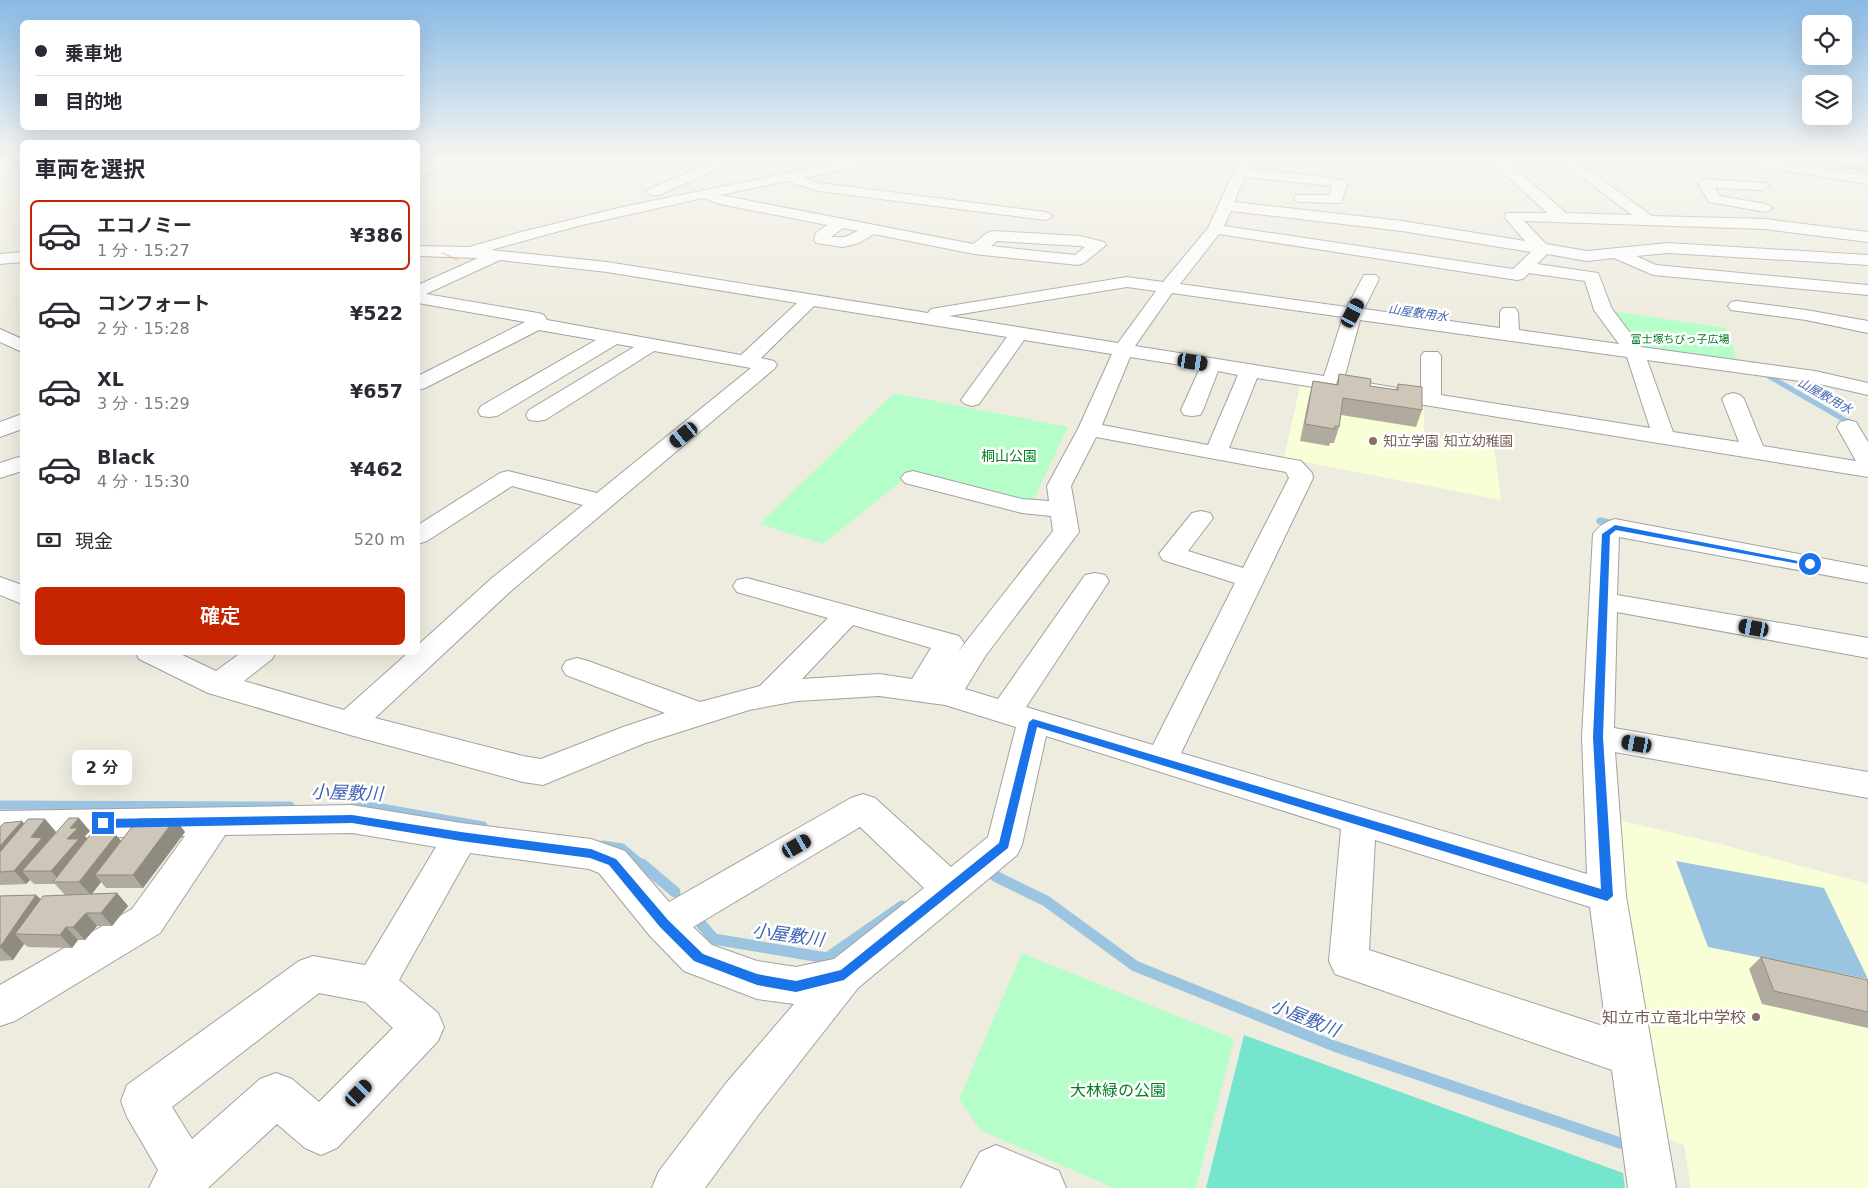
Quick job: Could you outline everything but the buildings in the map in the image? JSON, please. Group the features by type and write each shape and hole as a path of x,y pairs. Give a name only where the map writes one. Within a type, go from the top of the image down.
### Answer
{"street":[{"path":"597,217 603,213"},
{"path":"426,266 558,226 614,213"},
{"path":"791,213 977,249 1078,260 1098,245 1080,241 993,236 977,249"},
{"path":"841,223 822,236 822,240 841,244 851,242 907,213"},
{"path":"1026,213 1046,216"},
{"path":"933,692 976,648 1066,532 1059,486 1089,429 1122,350 1168,287 1215,229 1223,213"},
{"path":"1311,213 1587,256 1668,248 1868,260"},
{"path":"1557,213 1561,217"},
{"path":"1638,213 1647,220"},
{"path":"1765,224 1766,213"},
{"path":"1542,250 1511,216 1765,224 1868,237"},
{"path":"1330,217 1338,246"},
{"path":"1706,223 1732,252"},
{"path":"420,290 558,226"},
{"path":"1215,229 1338,246 1517,275 1542,250"},
{"path":"851,242 874,246"},
{"path":"891,249 1353,313 1417,313 1510,334 1815,377 1868,389"},
{"path":"420,251 462,256 495,256 607,267 1868,470"},
{"path":"1713,251 1728,262 1732,277"},
{"path":"1618,254 1653,270 1868,290"},
{"path":"0,259 20,257"},
{"path":"1524,267 1592,277 1602,310 1636,352 1664,437"},
{"path":"1332,384 1353,313 1370,279"},
{"path":"916,317 1126,282"},
{"path":"1807,284 1811,316"},
{"path":"420,298 538,319 536,324"},
{"path":"746,361 811,299"},
{"path":"1737,306 1811,316 1868,327"},
{"path":"1509,312 1510,334"},
{"path":"350,723 502,584 767,365 536,324 420,383"},
{"path":"972,400 1019,334"},
{"path":"0,335 20,345"},
{"path":"489,410 614,338"},
{"path":"537,415 652,344"},
{"path":"1431,400 1432,356"},
{"path":"1192,410 1211,364"},
{"path":"1216,453 1250,371"},
{"path":"1733,398 1754,451"},
{"path":"0,430 20,422"},
{"path":"1848,427 1868,462"},
{"path":"1089,429 1293,466 1300,473 1301,478 1161,760"},
{"path":"0,471 20,464"},
{"path":"420,535 508,478 601,502"},
{"path":"913,478 1022,506 1063,509"},
{"path":"1201,518 1172,554 1251,579"},
{"path":"1652,1188 1607,896 1598,737 1606,534 1615,527 1868,575"},
{"path":"676,1188 743,1098 844,975 1004,845 1019,718 1095,581"},
{"path":"747,586 949,643 933,692"},
{"path":"1603,600 1868,648"},
{"path":"768,696 848,614"},
{"path":"155,655 219,685 350,723 523,769 543,772 634,735 746,700 796,690 879,685 933,692 1607,896"},
{"path":"219,685 258,655"},
{"path":"577,668 699,714"},
{"path":"1598,737 1868,785"},
{"path":"664,924 863,808 949,888"},
{"path":"3,828 215,821 352,819 461,837 591,854 612,862 664,924 698,958 757,980 796,986 844,975"},
{"path":"0,1007 146,921 215,821"},
{"path":"1359,821 1349,961 1632,1056"},
{"path":"375,985 461,837"},
{"path":"313,974 375,985 423,1027 321,1132 276,1095 180,1181 143,1101 313,974"},
{"path":"985,1188 996,1168 1042,1188"}],"path":[{"path":"442,253 462,256"}],"shaded area":[{"name":"知立学園 知立幼稚園","path":"1301,382 1424,402 1424,435 1494,447 1501,500 1284,458"},
{"name":"知立市立竜北中学校","path":"1618,820 1720,844 1868,884 1868,1188 1691,1188 1684,1145 1664,1138 1622,895"},
{"path":"1676,861 1824,888 1868,979 1708,947"},
{"path":"1244,1035 1623,1173 1625,1188 1206,1188"}],"green space":[{"name":"富士塚ちびっ子広場","path":"1612,311 1726,328 1739,365 1641,349"},
{"name":"桐山公園","path":"894,393 1068,427 1032,503 913,472 823,544 760,524"},
{"name":"大林緑の公園","path":"1022,953 1234,1039 1196,1188 1114,1188 980,1130 959,1099"}],"waterway":[{"name":"山屋敷用水","path":"1765,374 1850,423"},
{"name":"山屋敷用水","path":"1848,422 1855,426"},
{"path":"1600,521 1615,524"},
{"name":"小屋敷川","path":"0,805 290,806"},
{"name":"小屋敷川","path":"354,807 375,807 483,826"},
{"name":"小屋敷川","path":"603,845 622,848 643,866"},
{"name":"小屋敷川","path":"642,864 675,892"},
{"name":"小屋敷川","path":"995,876 1046,901 1135,966 1334,1046 1626,1145"},
{"name":"小屋敷川","path":"702,925 714,939 827,958 902,906"}],"place":[{"name":"知立学園 知立幼稚園","path":"1373,441"},
{"name":"知立市立竜北中学校","path":"1756,1017"}],"route":[{"path":"103,823 352,819 461,837 591,854 612,862 664,924 698,958 757,980 796,986 844,975 1004,845 1033,722 1607,896 1598,737 1606,534 1615,527 1810,564"}]}
